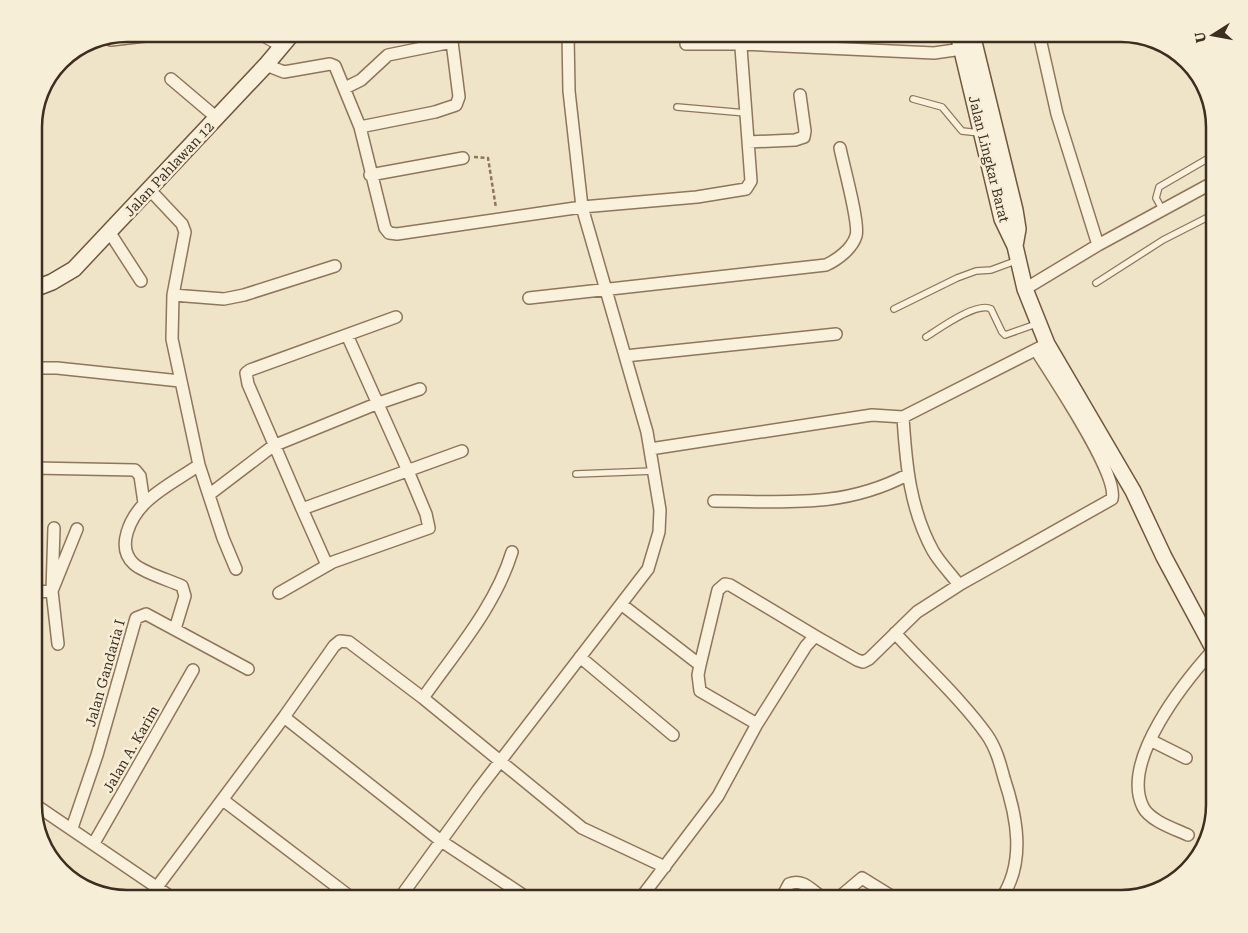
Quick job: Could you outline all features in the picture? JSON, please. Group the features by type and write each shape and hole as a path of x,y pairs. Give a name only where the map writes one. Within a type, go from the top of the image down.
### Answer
{"street":[{"name":"Jalan Pahlawan 12","path":"43,286 74,270 286,42"},
{"path":"345,88 366,76 388,55 437,42"},
{"path":"360,127 435,112 456,105 459,97 452,42"},
{"path":"406,890 499,762 648,569 655,551 659,532 660,510 650,449 582,207 570,91 568,42"},
{"path":"686,44 708,42"},
{"path":"266,65 284,72 330,64 335,66 360,127 370,175 385,228 389,233 397,234 582,207 697,197 746,189 751,181 741,42"},
{"path":"782,42 917,52 952,52 970,43"},
{"path":"1041,42 1057,114 1098,245"},
{"name":"Jalan Lingkar Barat","path":"970,43 982,133 1002,219 1016,253"},
{"name":"Jalan Lingkar Barat","path":"970,43 1015,210 1018,229 1016,253"},
{"path":"170,79 217,118"},
{"path":"748,142 795,140 804,137 805,131 800,95"},
{"path":"529,298 605,288 826,265 835,261 850,246 857,232 840,148"},
{"path":"370,175 463,158"},
{"path":"1024,289 1098,245 1206,186"},
{"path":"150,190 182,224 185,232 173,295 172,339 199,465 223,538 236,570"},
{"path":"110,233 141,281"},
{"path":"757,724 700,691 698,675 700,665 718,590 725,584 730,585 815,636 863,662 869,659 917,612 959,585 1112,499 1113,487 1098,452 1042,347 1039,323 1024,289 1016,253"},
{"path":"173,295 224,299 244,295 335,266"},
{"path":"327,565 273,446 246,378 246,373 396,317"},
{"path":"625,356 836,334"},
{"path":"279,593 327,565 429,528 426,514 408,471 376,404 347,335"},
{"path":"650,449 872,415 903,418 1042,347"},
{"path":"1042,347 1133,491 1164,557 1206,635"},
{"path":"43,368 180,381"},
{"path":"210,494 273,446 376,404 420,389"},
{"path":"903,418 907,475 920,524 934,553 959,585"},
{"path":"302,509 462,451"},
{"path":"175,628 185,596 182,586 135,565 125,547 126,534 144,503 199,465"},
{"path":"43,468 135,470 140,476 144,503"},
{"path":"714,501 827,501 854,496 888,485 907,475"},
{"path":"54,528 52,591 58,644"},
{"path":"52,591 77,529"},
{"path":"423,698 490,604 504,577 512,552"},
{"path":"43,592 52,591"},
{"path":"621,604 700,665"},
{"name":"Jalan Gandaria I","path":"72,828 97,755 136,618 146,614 248,669"},
{"path":"895,633 975,721 996,752 1010,795 1017,838 1012,877 1006,890"},
{"path":"647,890 718,796 757,724 806,646 815,636"},
{"path":"157,887 284,717 334,646 340,641 349,642 423,698 582,828 665,867"},
{"path":"580,657 673,735"},
{"path":"1188,835 1149,815 1143,807 1139,784 1144,752 1162,717 1206,659"},
{"name":"Jalan A. Karim","path":"94,843 193,670"},
{"path":"284,717 441,841 515,890"},
{"path":"1150,740 1186,758"},
{"path":"223,800 341,890"},
{"path":"43,810 161,890"},
{"path":"848,890 862,878 881,890"},
{"path":"786,890 789,884 798,882 805,884 813,890"}],"lane":[{"path":"268,42 280,49"},
{"path":"913,99 942,107 962,131 982,133"},
{"path":"677,107 746,113"},
{"path":"1162,209 1156,198 1159,187 1206,160"},
{"path":"1096,283 1163,240 1206,218"},
{"path":"894,309 957,278 976,271 991,270 1016,253"},
{"path":"926,337 971,310 983,307 991,309 1005,335 1039,323"},
{"path":"576,474 654,471"}],"path":[{"path":"463,158 485,156 488,158 497,218"}]}
